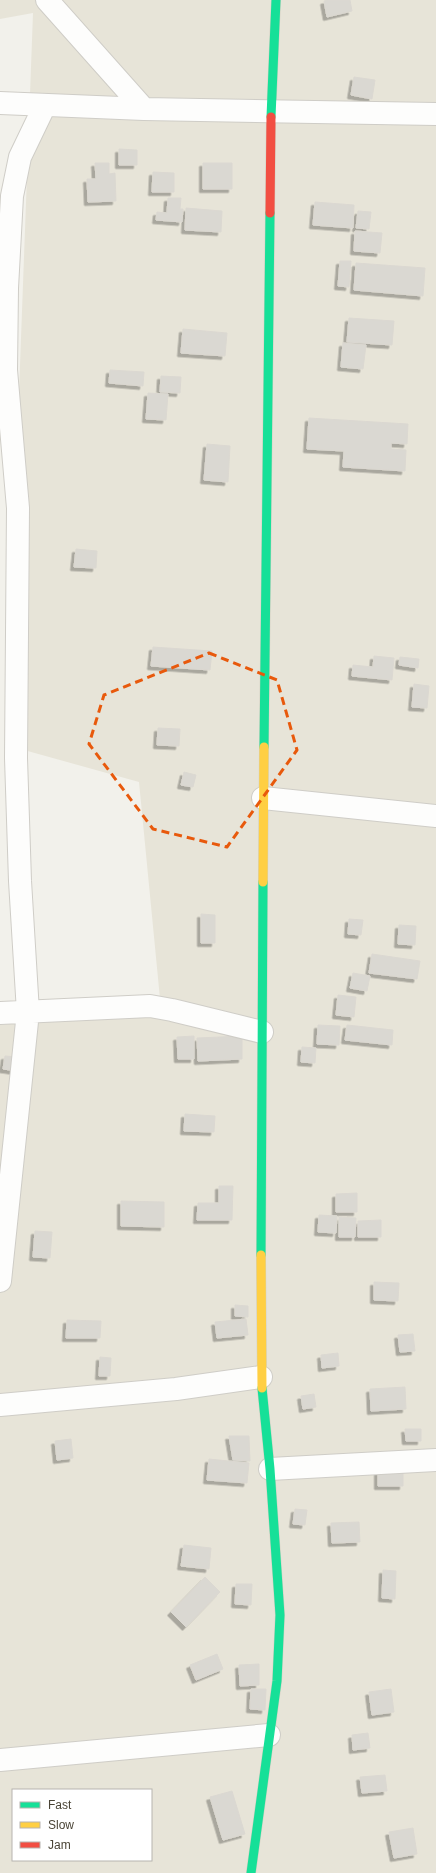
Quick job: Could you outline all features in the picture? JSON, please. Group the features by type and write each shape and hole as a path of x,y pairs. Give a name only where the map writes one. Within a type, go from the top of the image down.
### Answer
{"street":[{"path":"47,0 144,109"},
{"path":"251,1873 277,1681 280,1615 270,1469 261,1377 263,798 271,111 276,0"},
{"path":"0,103 144,109 436,114"},
{"path":"0,1281 28,1012 20,881 16,758 18,508 6,370 7,288 12,196 20,157 45,105"},
{"path":"263,798 436,816"},
{"path":"0,1013 150,1006 262,1032"},
{"path":"0,1405 176,1389 261,1377"},
{"path":"270,1469 436,1460"},
{"path":"0,1760 269,1735"}],"highlighted area":[{"path":"209,653 277,680 297,750 227,847 153,829 89,744 104,695"}],"shaded area":[{"path":"0,0 436,0 436,1873 0,1873 0,1025 161,1009 139,782 6,745 33,13 0,19"}],"building":[{"path":"350,0 352,11 327,17 324,1"},
{"path":"354,77 375,80 372,99 351,95"},
{"path":"119,149 137,150 137,165 119,165"},
{"path":"95,163 109,163 109,174 115,173 116,201 88,202 87,179 96,179"},
{"path":"203,163 232,163 232,189 203,189"},
{"path":"153,172 174,173 174,192 152,192"},
{"path":"168,198 181,198 180,209 183,209 182,222 156,220 157,212 167,213"},
{"path":"315,202 354,205 353,228 313,225"},
{"path":"186,208 222,211 221,232 185,230"},
{"path":"358,211 371,212 369,229 356,228"},
{"path":"355,231 382,233 380,253 354,251"},
{"path":"340,261 351,261 349,287 338,286"},
{"path":"356,263 425,268 423,296 354,290"},
{"path":"349,318 394,321 392,345 347,342"},
{"path":"183,329 227,333 225,356 181,353"},
{"path":"343,343 366,345 363,369 341,367"},
{"path":"110,370 144,372 143,386 109,383"},
{"path":"161,376 181,377 180,393 160,392"},
{"path":"148,393 168,394 166,420 146,419"},
{"path":"309,418 408,424 407,444 391,443 391,449 406,450 405,471 343,467 344,451 307,449"},
{"path":"207,444 230,446 228,482 204,480"},
{"path":"76,549 97,551 96,568 74,567"},
{"path":"153,647 212,651 210,670 151,666"},
{"path":"374,656 394,658 392,680 352,676 353,665 373,667"},
{"path":"400,657 419,659 418,668 399,665"},
{"path":"414,684 429,686 427,708 412,707"},
{"path":"158,728 180,729 179,746 157,745"},
{"path":"184,772 196,775 193,787 181,785"},
{"path":"201,914 215,915 215,943 201,943"},
{"path":"349,919 363,920 361,935 348,934"},
{"path":"399,925 416,926 415,945 398,944"},
{"path":"372,954 420,961 417,979 369,973"},
{"path":"353,973 370,976 367,991 350,988"},
{"path":"338,995 356,997 354,1017 336,1015"},
{"path":"318,1025 340,1026 339,1045 317,1044"},
{"path":"347,1025 393,1030 392,1045 345,1040"},
{"path":"194,1036 194,1059 178,1059 177,1037"},
{"path":"242,1036 242,1059 198,1061 197,1038"},
{"path":"302,1047 316,1048 315,1063 301,1062"},
{"path":"5,1056 19,1057 17,1071 3,1069"},
{"path":"185,1114 215,1116 214,1132 184,1131"},
{"path":"219,1186 233,1186 232,1220 197,1220 198,1203 219,1203"},
{"path":"357,1193 357,1212 336,1212 336,1194"},
{"path":"121,1201 164,1202 164,1227 121,1226"},
{"path":"319,1215 337,1216 336,1233 318,1232"},
{"path":"339,1217 356,1218 355,1237 339,1237"},
{"path":"381,1220 381,1237 358,1237 358,1221"},
{"path":"35,1231 52,1232 50,1258 33,1257"},
{"path":"374,1282 399,1283 398,1301 374,1300"},
{"path":"235,1305 248,1306 248,1317 235,1316"},
{"path":"246,1319 248,1335 217,1338 215,1322"},
{"path":"67,1320 101,1321 100,1338 66,1338"},
{"path":"413,1334 415,1351 400,1352 398,1335"},
{"path":"338,1353 339,1366 322,1368 321,1355"},
{"path":"100,1357 111,1358 110,1376 99,1376"},
{"path":"405,1387 406,1409 371,1411 370,1389"},
{"path":"314,1394 316,1407 303,1409 301,1396"},
{"path":"405,1429 421,1429 421,1441 406,1441"},
{"path":"229,1436 249,1436 250,1461 233,1460"},
{"path":"71,1439 73,1458 57,1460 55,1441"},
{"path":"209,1459 249,1463 247,1483 207,1480"},
{"path":"378,1468 403,1468 403,1486 378,1486"},
{"path":"295,1509 307,1510 305,1525 293,1524"},
{"path":"359,1522 360,1542 332,1543 331,1523"},
{"path":"184,1545 211,1548 209,1569 181,1566"},
{"path":"383,1570 396,1571 395,1599 382,1598"},
{"path":"205,1577 220,1592 186,1627 171,1612"},
{"path":"236,1584 252,1584 251,1605 235,1604"},
{"path":"217,1654 223,1669 196,1680 190,1665"},
{"path":"259,1664 259,1685 240,1686 239,1665"},
{"path":"251,1689 266,1689 265,1710 250,1709"},
{"path":"391,1689 394,1712 372,1715 369,1692"},
{"path":"368,1733 370,1748 353,1750 352,1735"},
{"path":"385,1775 387,1791 362,1793 360,1777"},
{"path":"232,1791 245,1834 223,1840 210,1797"},
{"path":"413,1828 417,1854 394,1858 389,1832"}],"traffic: fast":[{"path":"271,117 276,0"},
{"path":"264,747 270,213"},
{"path":"261,1255 263,882"},
{"path":"251,1873 277,1681 280,1615 270,1469 262,1388"}],"traffic: slow":[{"path":"263,882 264,747"},
{"path":"261,1255 262,1388"}],"traffic: jam":[{"path":"270,213 271,117"}]}
